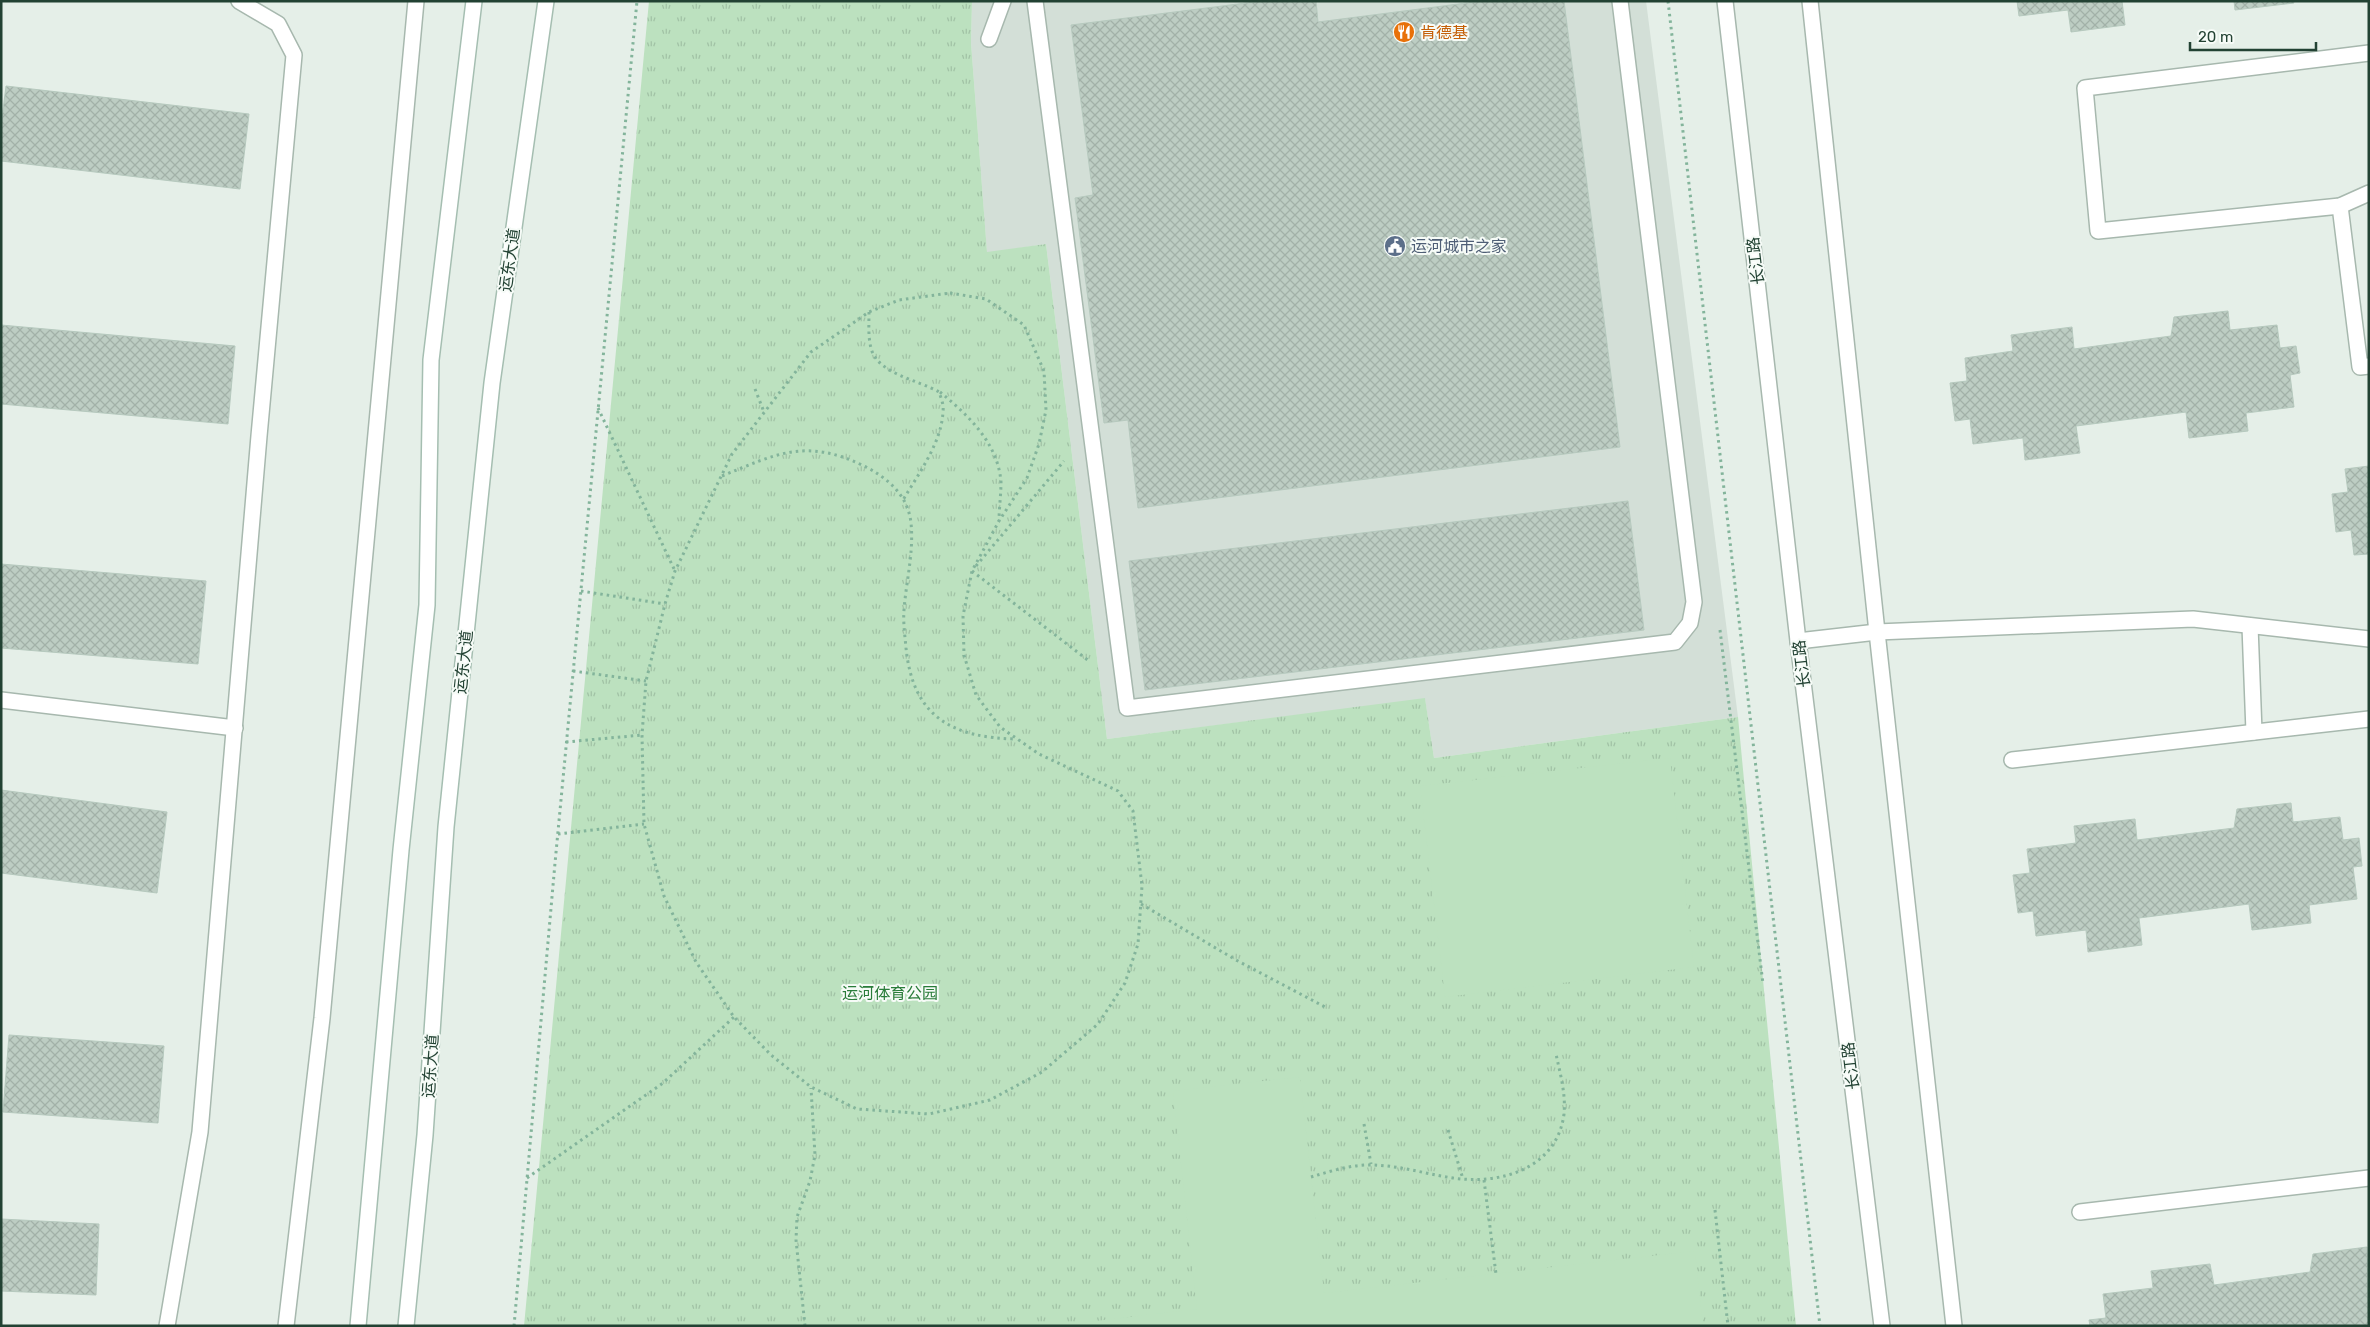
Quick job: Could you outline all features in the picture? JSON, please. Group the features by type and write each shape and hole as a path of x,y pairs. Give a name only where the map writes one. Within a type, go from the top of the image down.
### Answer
{"street":[{"path":"167,1326 200,1132 294,55 278,24 239,1"},
{"path":"286,1326 322,1018 416,1"},
{"path":"358,1326 401,850 427,605 431,360 474,1"},
{"name":"运东大道","path":"406,1326 425,1135 446,826 492,383 546,1"},
{"path":"992,1 989,39 1002,1"},
{"path":"1035,1 1127,708 1675,642 1690,623 1694,602 1620,1"},
{"name":"长江路","path":"1725,1 1798,641 1882,1326"},
{"path":"1810,1 1876,632 1954,1326"},
{"path":"2369,53 2085,88 2098,231 2340,206 2369,193"},
{"path":"2340,206 2360,367 2369,366"},
{"path":"1798,641 1876,632 2193,619 2369,639"},
{"path":"2250,626 2254,732"},
{"path":"1,700 234,728"},
{"path":"2012,760 2369,718"},
{"path":"2080,1212 2369,1178"}],"path":[{"path":"514,1326 566,742 637,1"},
{"path":"1668,1 1820,1326"},
{"path":"950,293 986,299 1024,325 1044,371 1046,410 1040,444 1027,478 999,521 972,571 962,616 964,655 976,695 1000,726 1039,754 1118,791 1133,811 1142,886 1141,904 1138,944 1124,983 1098,1024 1042,1072 990,1100 929,1114 857,1109 811,1087 771,1055 734,1017 696,962 664,896 644,824 642,735 646,682 665,604 675,572 732,454 764,412 811,352 869,312 899,300 950,293"},
{"path":"869,312 871,350 877,360 888,369 939,392 974,423 990,448 998,469 1000,483 999,521"},
{"path":"755,390 764,412"},
{"path":"903,500 941,428 944,409 939,392"},
{"path":"598,407 675,572"},
{"path":"972,571 1091,428"},
{"path":"721,476 777,454 800,450 822,451 843,456 869,468 890,481 903,500 911,523 904,627 908,666 919,698 934,716 969,734 988,739 1018,739"},
{"path":"972,571 1124,688"},
{"path":"581,591 665,604"},
{"path":"573,671 646,682"},
{"path":"566,742 642,735"},
{"path":"558,834 644,824"},
{"path":"1141,904 1236,960 1327,1008"},
{"path":"527,1179 663,1083 734,1017"},
{"path":"1311,1177 1345,1168 1371,1164 1398,1166 1463,1179 1484,1180 1510,1176 1534,1164 1549,1151 1564,1115 1564,1092 1556,1054"},
{"path":"805,1326 796,1240 797,1217 810,1181 816,1155 811,1087"},
{"path":"1364,1124 1371,1164"},
{"path":"1448,1130 1463,1179"},
{"path":"1484,1180 1496,1274"},
{"path":"1715,1210 1728,1326"}],"shaded area":[{"name":"运河城市之家","path":"972,1 1646,1 1738,717 1434,758 1425,699 1107,739 1046,244 987,253 971,43"}],"green space":[{"name":"运河体育公园","path":"649,1 972,1 971,43 987,252 1046,244 1107,739 1425,698 1434,758 1738,717 1796,1326 524,1326"},
{"path":"1670,758 1694,967 1445,997 1420,786"},
{"path":"1300,1077 1324,1293 1695,1251 1703,1326 1053,1326 1197,1309 1173,1091"}],"building":[{"path":"1262,1 1316,1 1318,22 1482,1 1564,1 1620,447 1138,508 1128,420 1104,423 1075,198 1093,195 1071,25"},
{"path":"2017,1 2122,1 2125,25 2071,32 2068,10 2019,16"},
{"path":"2234,1 2293,1 2294,3 2235,10"},
{"path":"6,86 249,114 240,189 1,161 1,126"},
{"path":"2228,311 2230,330 2277,325 2280,348 2296,346 2300,373 2290,375 2294,407 2246,413 2248,431 2189,438 2186,412 2076,426 2080,453 2025,460 2023,438 1973,444 1970,419 1955,421 1950,383 1967,381 1965,358 2013,351 2011,335 2072,327 2074,349 2171,336 2174,317"},
{"path":"1,325 235,346 228,424 1,404"},
{"path":"2369,466 2369,554 2354,555 2351,530 2336,532 2332,494 2348,492 2345,469"},
{"path":"1628,501 1644,630 1145,690 1129,561"},
{"path":"1,564 206,581 198,664 1,648"},
{"path":"1,790 167,812 157,893 1,873"},
{"path":"2291,803 2293,822 2340,817 2343,840 2359,838 2362,866 2353,867 2357,899 2309,905 2311,923 2252,930 2249,904 2139,918 2142,945 2088,952 2086,930 2036,936 2033,911 2018,913 2013,875 2030,873 2027,849 2076,843 2074,826 2135,819 2137,840 2234,828 2237,809"},
{"path":"9,1035 164,1046 158,1123 3,1112"},
{"path":"1,1219 99,1224 96,1295 1,1291"},
{"path":"2367,1247 2369,1326 2090,1326 2089,1320 2106,1318 2103,1294 2153,1288 2151,1271 2210,1264 2214,1285 2310,1272 2313,1254"}],"place":[{"name":"肯德基","path":"1404,32"},
{"name":"运河城市之家","path":"1395,246"}]}
